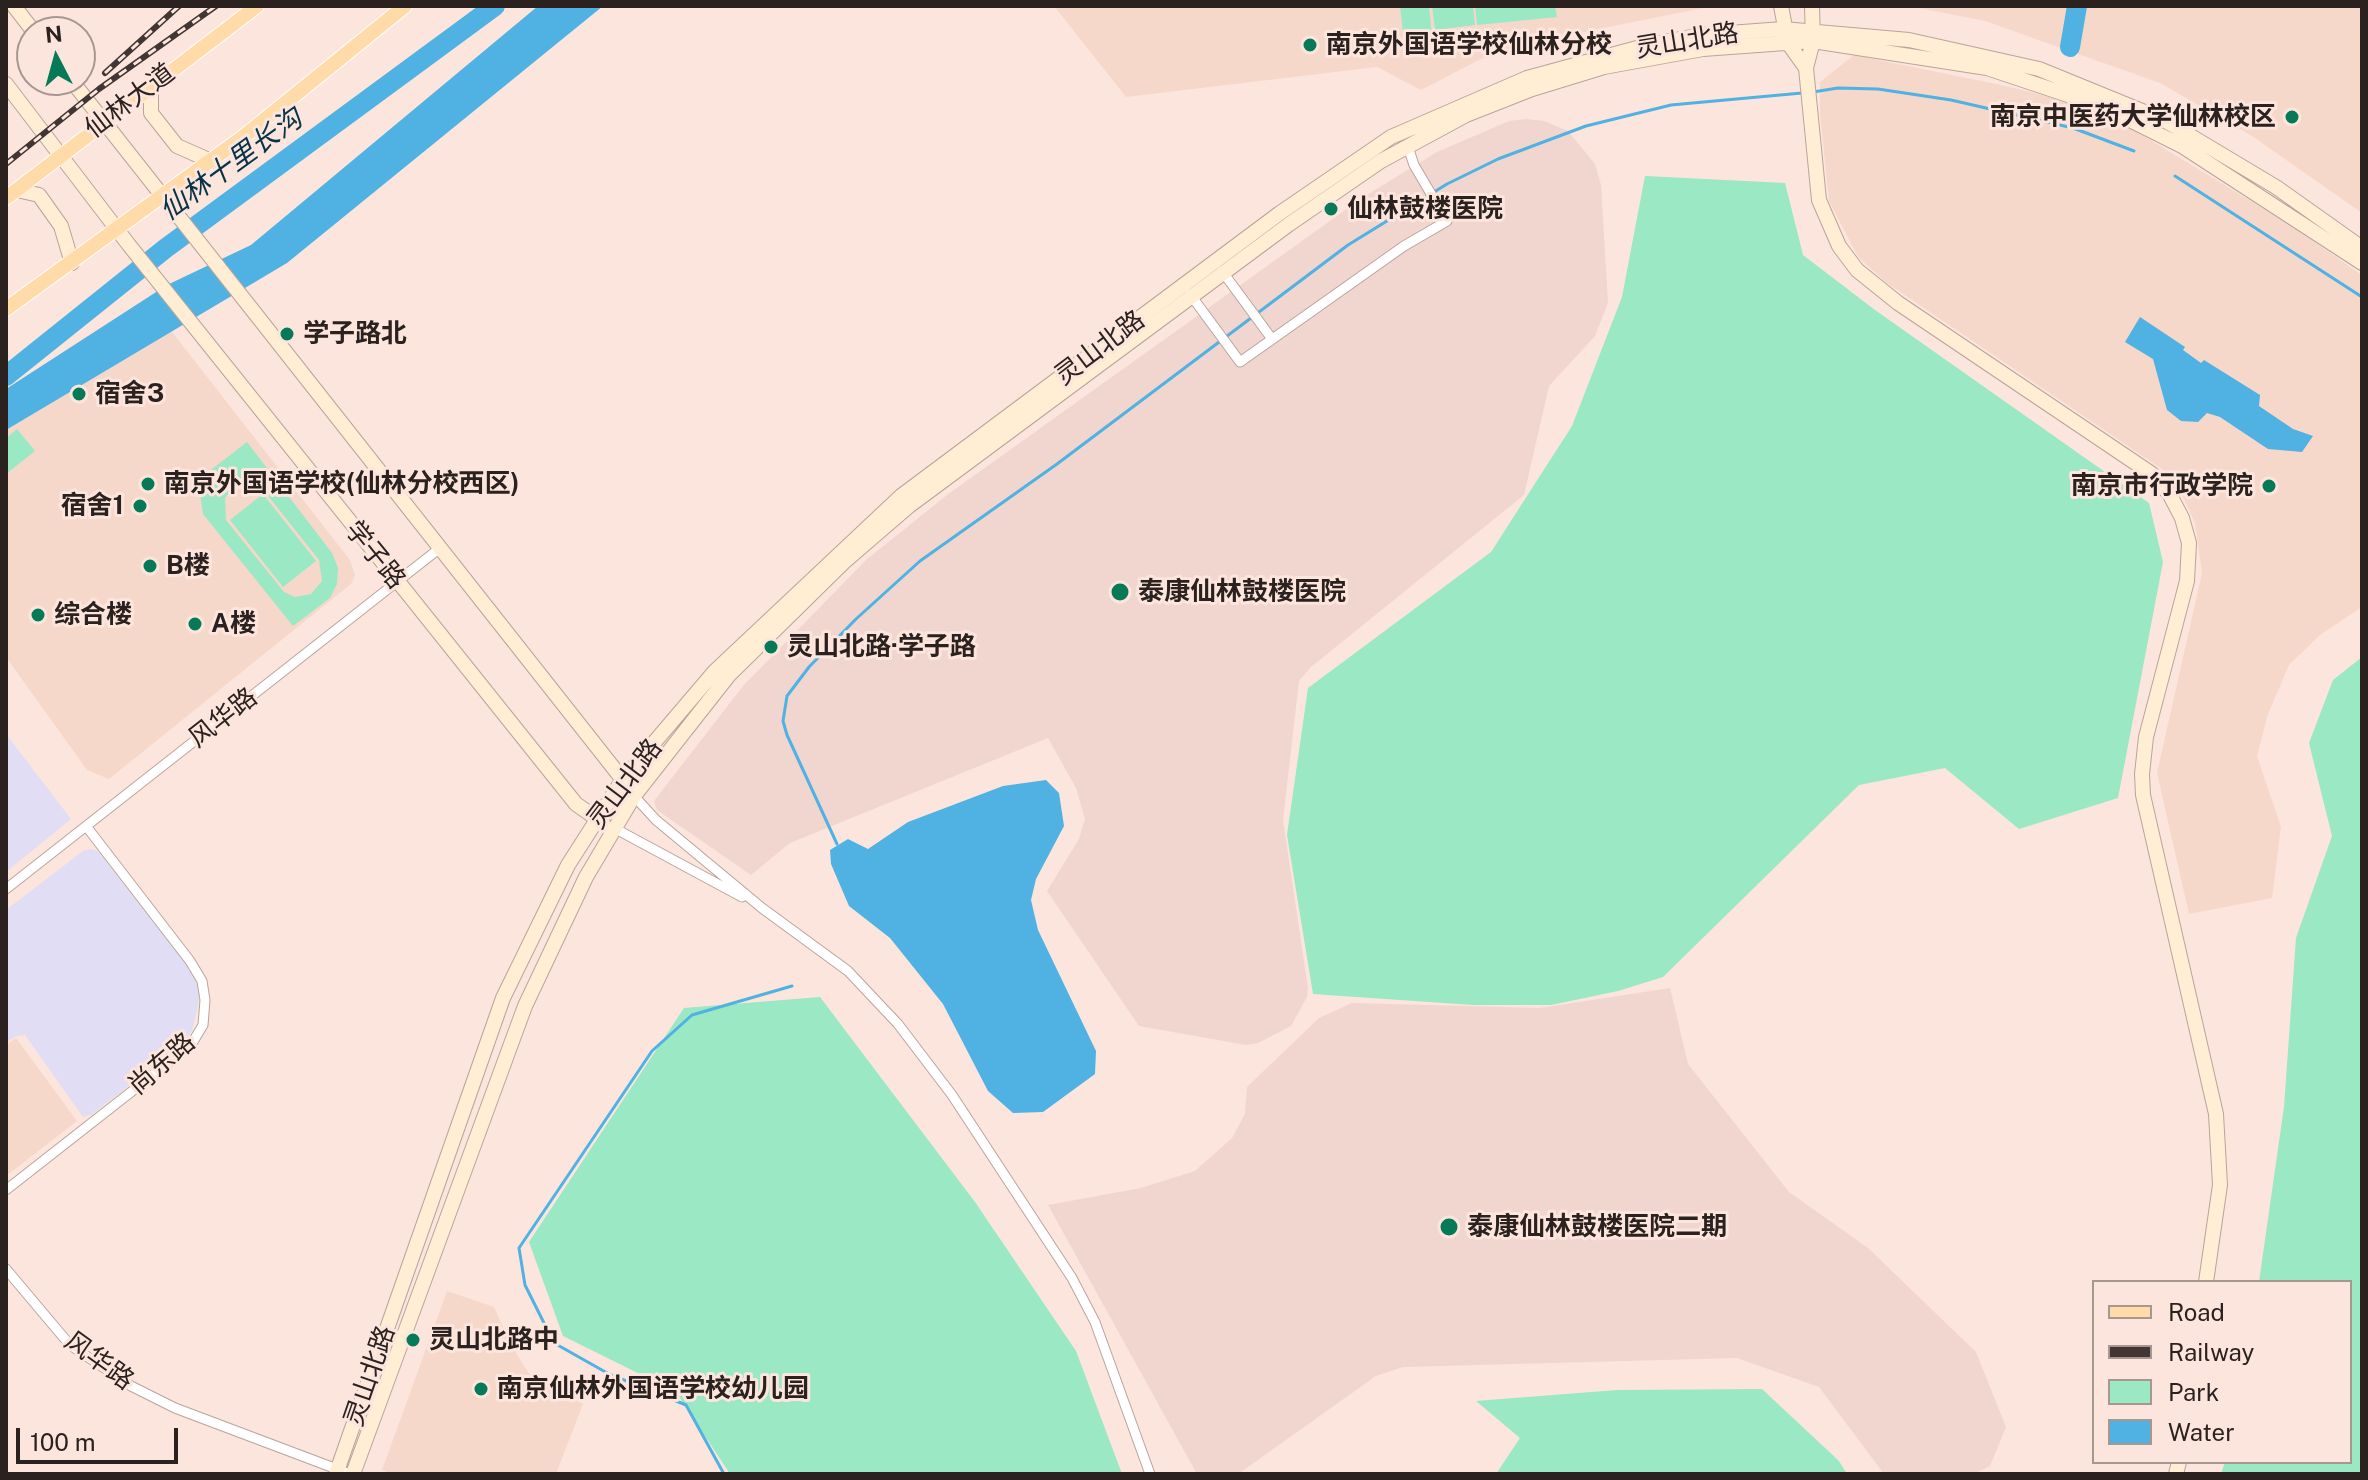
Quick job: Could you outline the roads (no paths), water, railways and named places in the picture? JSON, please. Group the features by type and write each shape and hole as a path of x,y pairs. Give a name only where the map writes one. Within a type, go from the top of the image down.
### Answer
{"main road":[{"name":"仙林大道","path":"12,194 103,121 257,6"},
{"path":"6,309 211,161 405,6"},
{"path":"1781,6 1785,36 1806,68"},
{"path":"1812,6 1813,36 1806,68 1819,200 1839,246 1857,270 1898,303 2152,474 2170,495 2182,518 2189,543 2187,581 2146,737 2142,774 2143,795 2216,1114 2220,1185 2206,1280"},
{"name":"灵山北路","path":"344,1473 525,1006 586,877 634,796 729,675 844,562 909,506 1376,147 1463,103 1596,57 1702,35 1813,36 1950,47 2039,69 2164,120 2276,187 2362,248"},
{"name":"灵山北路","path":"1219,267 1358,177 1466,115 1532,89 1604,67 1785,36"},
{"name":"灵山北路","path":"1813,36 1987,68 2104,107 2180,144 2362,263"},
{"name":"学子路","path":"6,84 156,280 576,804 596,820 614,828"},
{"path":"151,85 151,113 177,146 211,161"},
{"path":"83,96 634,796"},
{"path":"12,194 39,195 61,226 72,263"},
{"name":"灵山北路","path":"344,1473 503,998 568,865 623,779 715,671 901,496 1188,291"}],"street":[{"path":"1188,291 1240,362 1404,246 1447,221 1414,165 1408,147"},
{"path":"1219,267 1272,339"},
{"name":"风华路","path":"6,889 440,548"},
{"path":"634,796 656,820 762,908 848,971 898,1024 952,1095 1072,1278 1095,1322 1150,1474"},
{"name":"尚东路","path":"6,1190 191,1045 203,1025 205,1000 202,981 86,826"},
{"path":"614,828 762,908"},
{"name":"风华路","path":"6,1269 70,1345 131,1386 175,1408 344,1473"}],"water":[{"path":"538,6 603,6 287,263 6,430 6,389 167,285 251,245"},
{"path":"2140,317 2185,347 2183,350 2201,363 2204,360 2260,395 2259,406 2293,429 2313,436 2302,452 2268,449 2220,417 2207,413 2198,422 2181,421 2167,410 2153,359 2125,342"},
{"path":"1046,780 1059,793 1064,826 1036,879 1031,900 1038,930 1096,1051 1095,1074 1043,1112 1013,1113 988,1091 943,1004 890,938 849,906 831,864 830,850 848,839 868,849 908,822 1003,786"}],"waterway":[{"name":"仙林十里长沟","path":"6,376 166,248 495,6"},
{"path":"2070,47 2077,6"},
{"path":"1813,92 1838,88 1878,89 1951,100 2073,128 2134,151"},
{"path":"837,844 787,735 783,721 787,696 809,667 856,619 920,561 1057,464 1348,245 1447,184 1498,159 1586,126 1671,105 1802,93"},
{"path":"2175,176 2362,297"},
{"path":"724,1474 686,1405 609,1374 554,1343 525,1285 519,1248 652,1051 692,1015 792,986"}],"railway":[{"path":"105,73 179,6"},
{"path":"6,164 99,89 216,6"}],"place":[{"name":"南京外国语学校仙林分校","path":"1310,45"},
{"name":"南京中医药大学仙林校区","path":"2292,117"},
{"name":"仙林鼓楼医院","path":"1331,209"},
{"name":"学子路北","path":"287,334"},
{"name":"宿舍3","path":"79,394"},
{"name":"南京外国语学校(仙林分校西区)","path":"148,484"},
{"name":"南京市行政学院","path":"2269,486"},
{"name":"宿舍1","path":"140,506"},
{"name":"B楼","path":"150,566"},
{"name":"泰康仙林鼓楼医院","path":"1120,592"},
{"name":"综合楼","path":"38,615"},
{"name":"A楼","path":"195,624"},
{"name":"灵山北路·学子路","path":"771,647"},
{"name":"泰康仙林鼓楼医院二期","path":"1449,1227"},
{"name":"灵山北路中","path":"413,1340"},
{"name":"南京仙林外国语学校幼儿园","path":"481,1389"}]}
